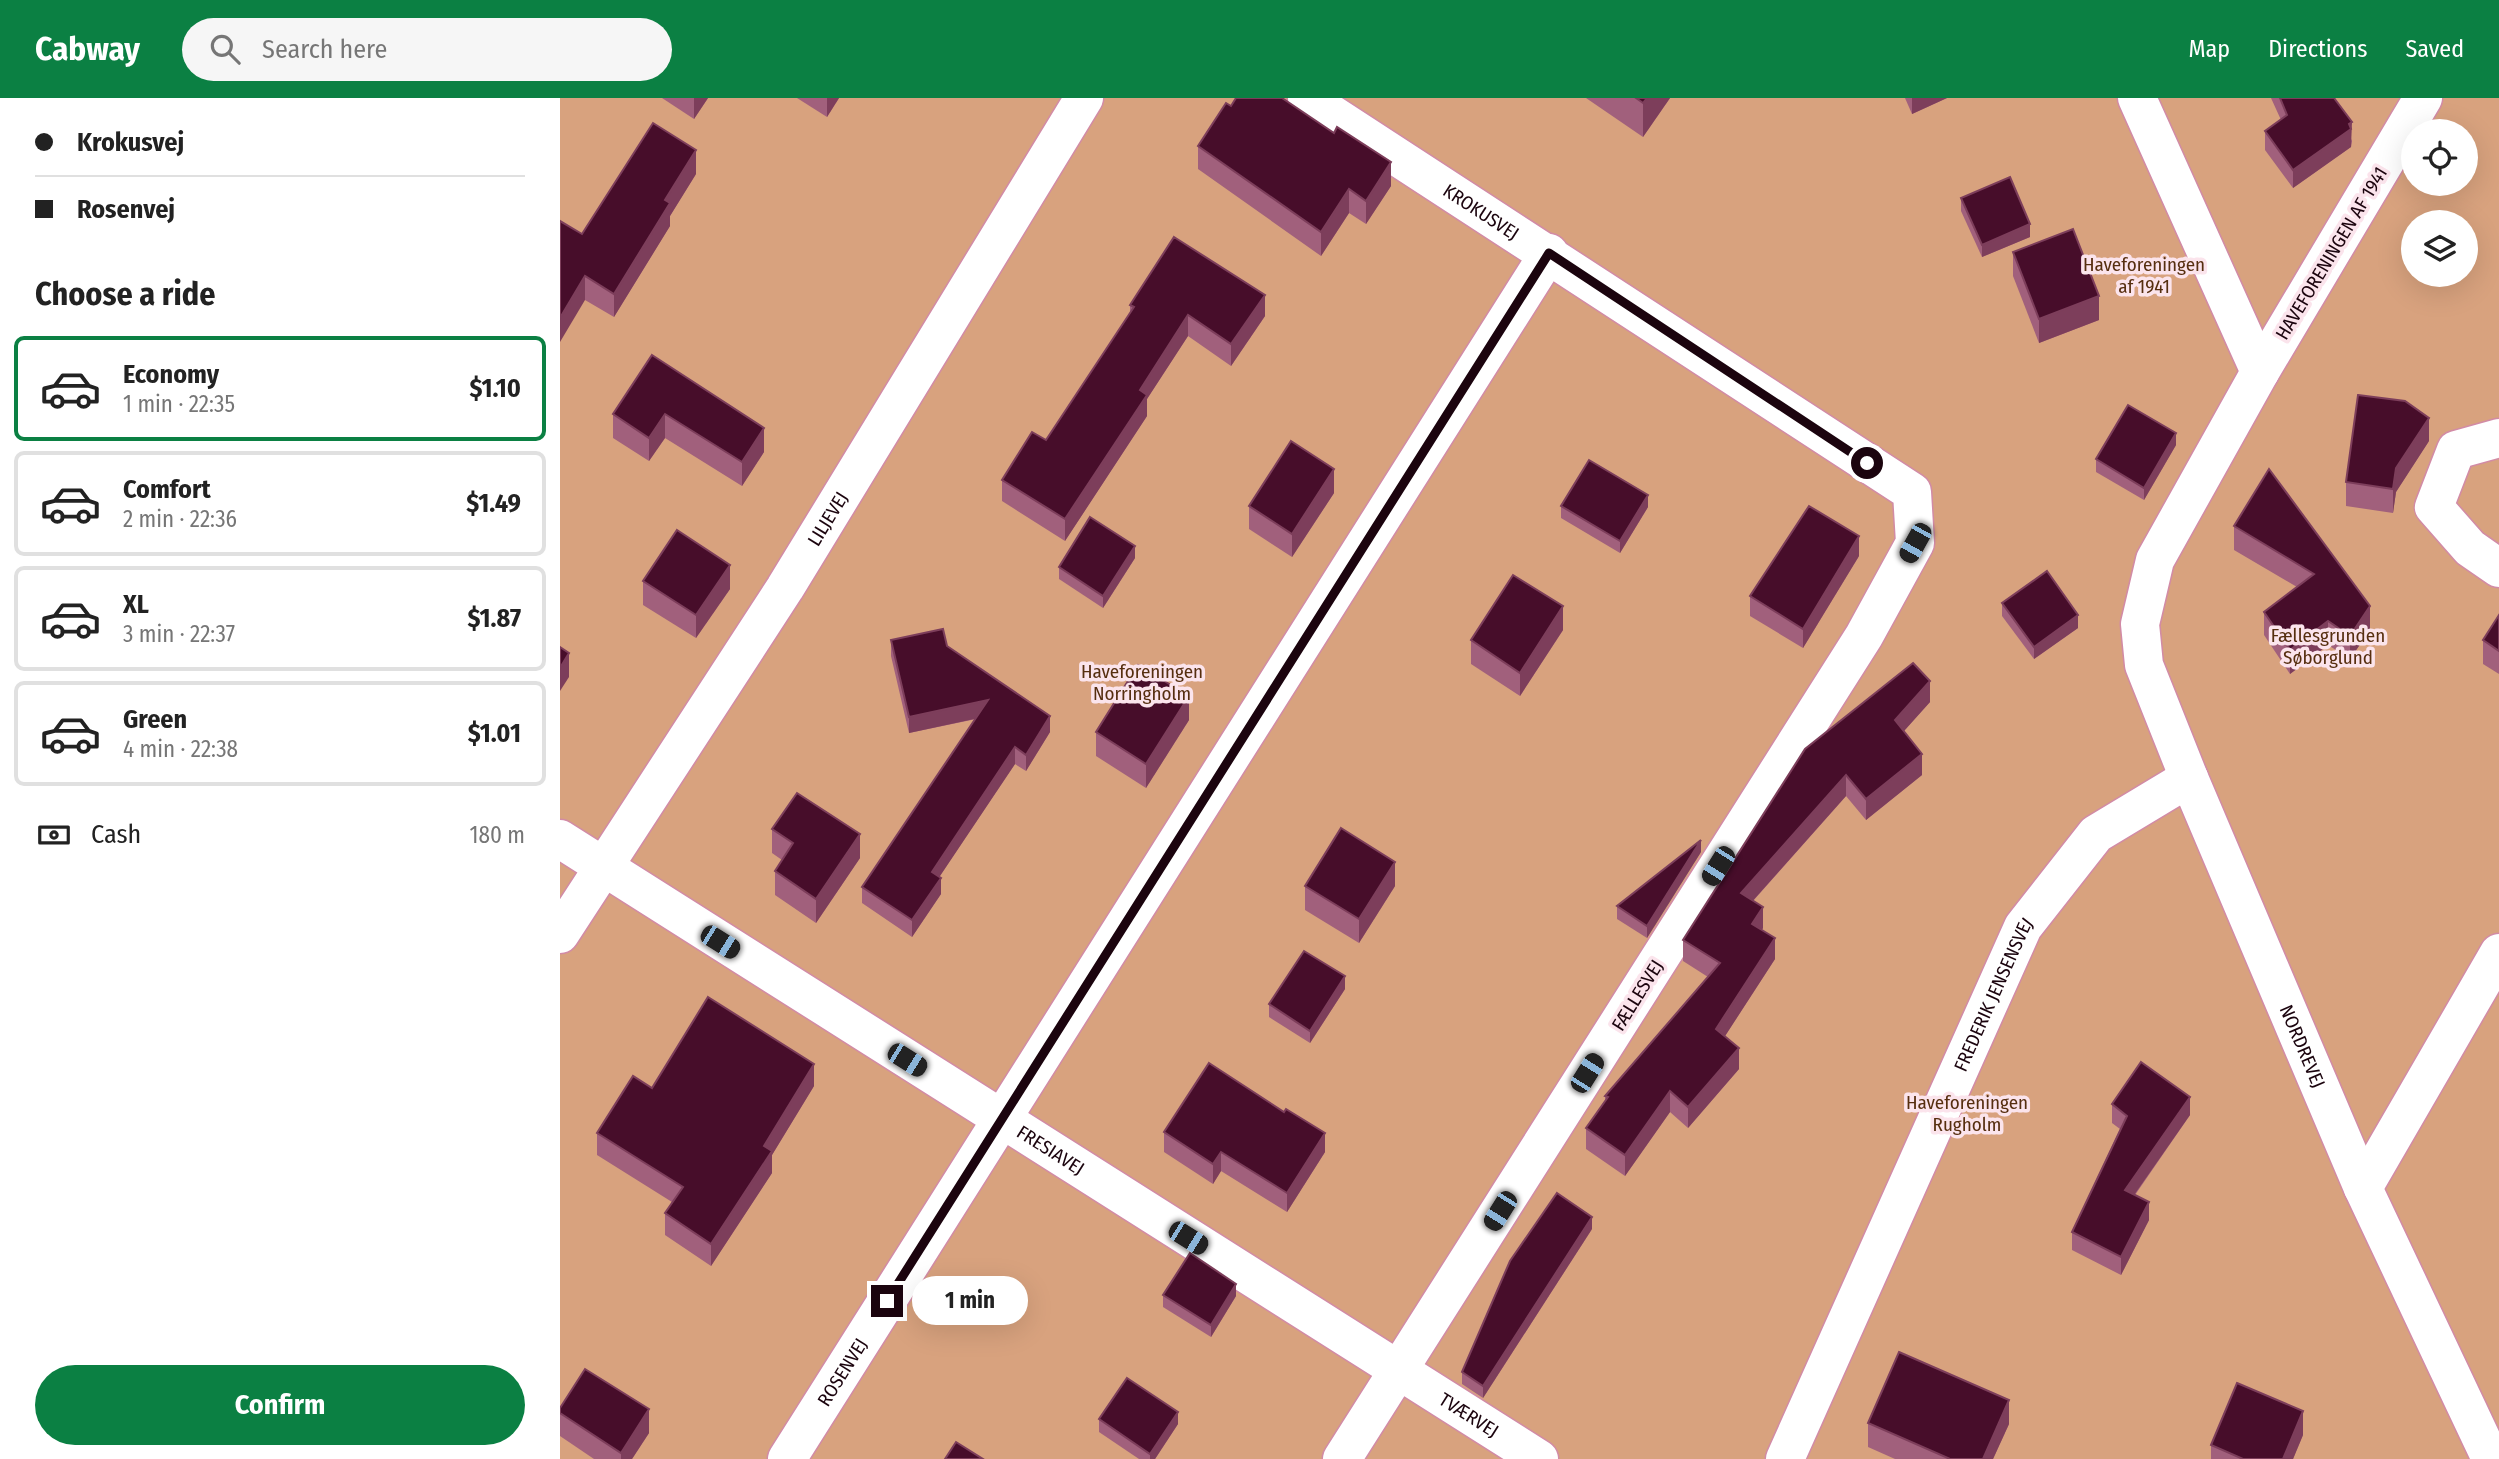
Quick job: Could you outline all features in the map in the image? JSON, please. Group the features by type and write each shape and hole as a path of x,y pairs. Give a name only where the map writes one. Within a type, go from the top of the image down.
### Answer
{"street":[{"name":"LILJEVEJ","path":"560,934 785,588 1084,98"},
{"name":"KROKUSVEJ","path":"1307,98 1549,253 1912,492 1915,543 1864,636"},
{"name":"HAVEFORENINGEN AF 1941","path":"2137,98 2260,372"},
{"name":"HAVEFORENINGEN AF 1941","path":"2140,624 2155,560 2260,372 2423,98"},
{"name":"ROSENVEJ","path":"787,1459 1549,253"},
{"path":"2499,438 2456,450 2434,507 2470,548 2499,568"},
{"name":"NORDREVEJ","path":"2140,624 2144,665 2189,778 2363,1188 2491,1459"},
{"name":"FÆLLESVEJ","path":"1342,1459 1864,636"},
{"name":"FREDERIK JENSENSVEJ","path":"1785,1459 2023,927 2096,834 2189,778"},
{"name":"FRESIAVEJ","path":"560,839 1398,1371"},
{"path":"2363,1188 2499,953"},
{"name":"TVÆRVEJ","path":"1398,1371 1539,1459"}],"green space":[{"name":"Haveforeningen Norringholm","path":"560,98 2499,98 2499,1459 560,1459"}],"building":[{"path":"1236,98 1282,98 1334,133 1337,127 1391,162 1366,201 1349,189 1321,232 1198,146 1226,103 1231,106"},
{"path":"2280,98 2334,98 2352,122 2349,124 2351,129 2293,170 2265,131 2287,115"},
{"path":"653,123 696,150 665,200 670,203 614,294 585,276 560,318 560,221 582,234"},
{"path":"2010,177 2030,224 1982,245 1961,198"},
{"path":"2073,229 2099,296 2039,319 2013,252"},
{"path":"1174,237 1265,295 1231,344 1188,315 1140,390 1147,395 1065,519 1002,480 1032,432 1046,440 1134,307 1130,305"},
{"path":"652,355 764,428 742,462 665,414 649,438 613,414"},
{"path":"2358,395 2405,401 2429,418 2396,468 2393,489 2346,482"},
{"path":"2128,405 2176,433 2144,488 2096,459"},
{"path":"1291,441 1334,469 1292,534 1249,506"},
{"path":"1589,460 1648,495 1620,541 1561,506"},
{"path":"2269,469 2370,606 2350,636 2328,621 2290,650 2264,612 2314,574 2234,526"},
{"path":"1809,506 1859,536 1803,629 1750,596"},
{"path":"1090,517 1135,546 1103,596 1059,567"},
{"path":"677,530 730,565 696,615 643,581"},
{"path":"2047,571 2078,615 2034,647 2002,603"},
{"path":"1513,575 1563,606 1520,673 1471,640"},
{"path":"2499,615 2499,651 2483,640"},
{"path":"943,629 947,646 1050,716 1026,755 1015,747 932,872 941,878 912,920 862,887 988,700 909,717 891,640"},
{"path":"560,647 569,653 560,668"},
{"path":"1913,663 1930,681 1895,720 1922,754 1866,799 1846,775 1741,893 1763,907 1752,924 1775,938 1716,1029 1739,1048 1688,1107 1670,1091 1625,1155 1586,1128 1608,1097 1605,1096 1720,963 1683,940 1805,749"},
{"path":"1138,665 1189,696 1146,764 1096,732"},
{"path":"797,793 860,834 816,899 775,871 793,843 772,829"},
{"path":"1341,828 1395,862 1359,919 1305,886"},
{"path":"1701,840 1647,926 1617,906"},
{"path":"1304,951 1345,976 1310,1031 1269,1004"},
{"path":"708,997 814,1064 764,1146 772,1151 711,1244 665,1213 683,1187 597,1133 633,1076 652,1088"},
{"path":"2141,1062 2190,1097 2125,1190 2149,1202 2121,1257 2072,1232 2127,1116 2112,1104"},
{"path":"1209,1063 1284,1112 1286,1109 1325,1133 1287,1193 1221,1152 1213,1164 1164,1132"},
{"path":"1557,1193 1592,1217 1483,1386 1462,1372 1510,1261"},
{"path":"1190,1253 1236,1284 1211,1325 1163,1295"},
{"path":"1899,1352 2009,1400 1983,1459 1950,1459 1868,1423"},
{"path":"585,1369 649,1409 621,1453 560,1413 560,1408"},
{"path":"1127,1378 1178,1412 1150,1454 1099,1419"},
{"path":"2237,1383 2303,1411 2283,1459 2243,1459 2211,1445"},
{"path":"956,1442 983,1459 945,1459"}],"route":[{"path":"887,1301 1549,253 1867,463"}],"park label":[{"name":"Haveforeningen af 1941","path":"2144,275"},
{"name":"Fællesgrunden Søborglund","path":"2328,646"},
{"name":"Haveforeningen Rugholm","path":"1967,1113"}]}
